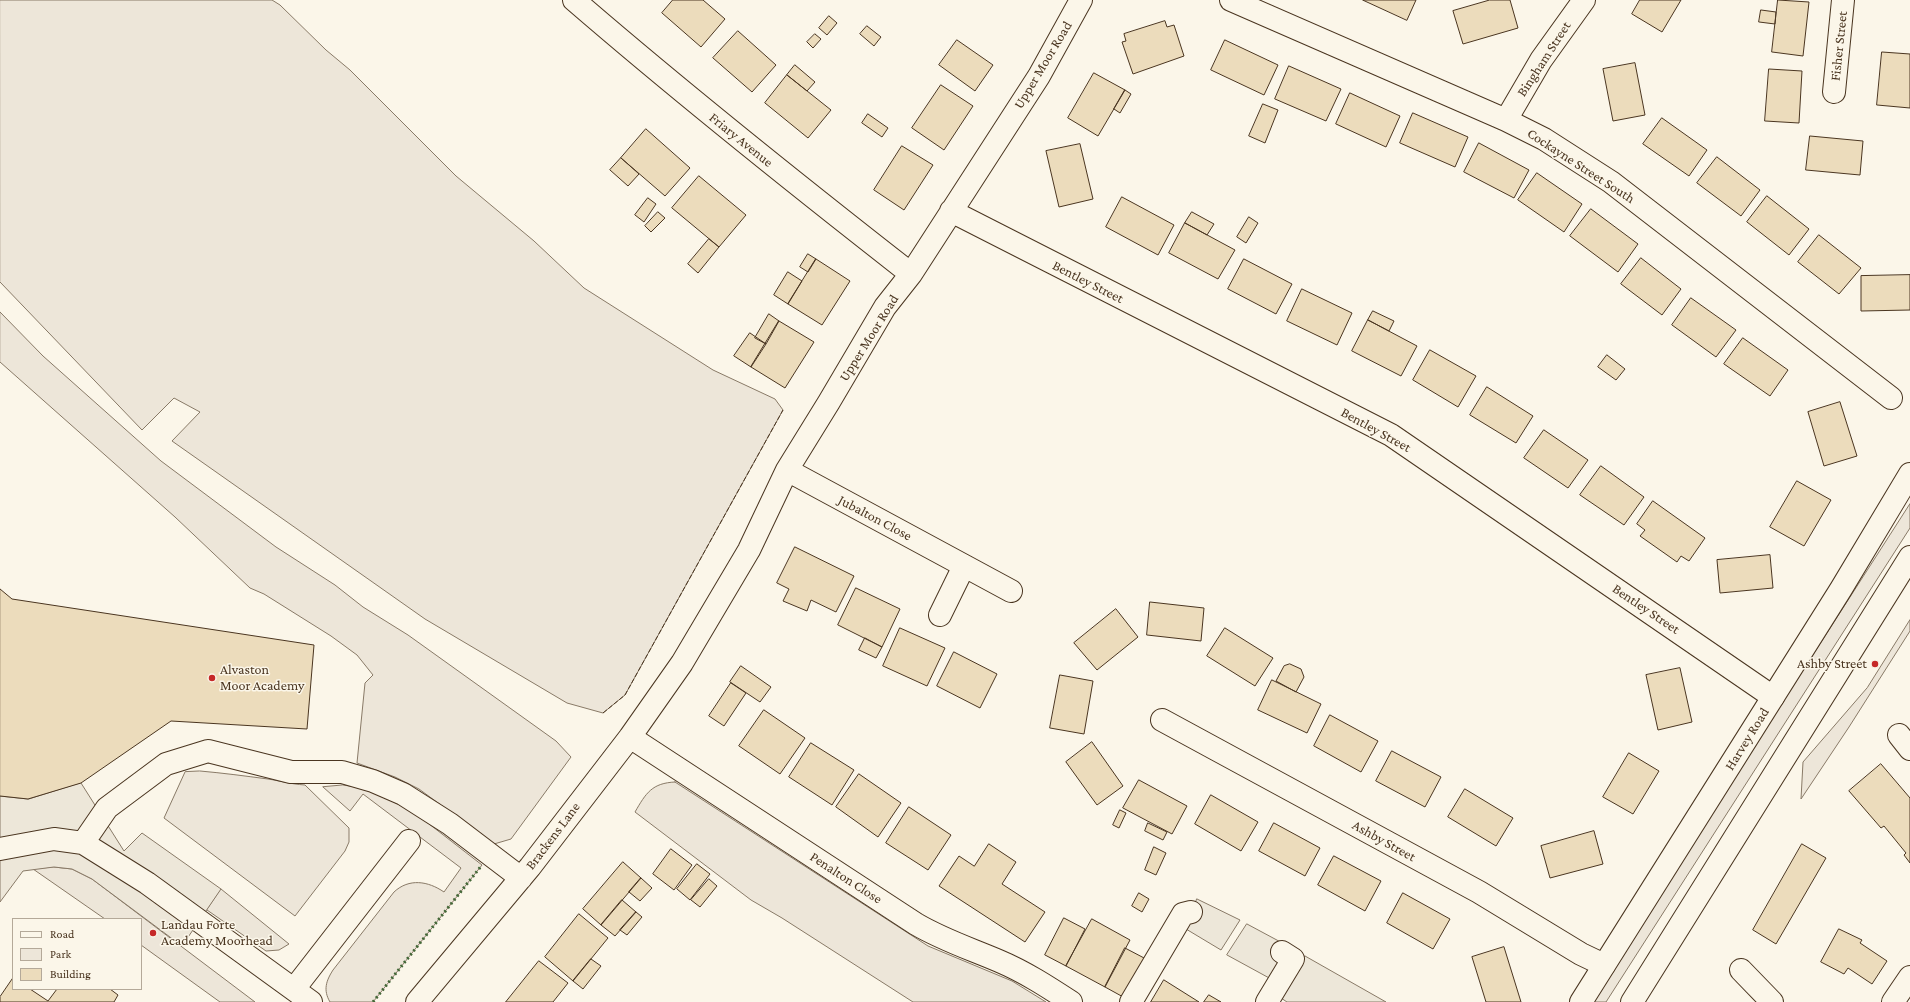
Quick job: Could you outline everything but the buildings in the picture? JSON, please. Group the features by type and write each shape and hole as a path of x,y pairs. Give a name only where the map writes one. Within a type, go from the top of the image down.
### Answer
{"main road":[{"name":"Friary Avenue","path":"574,0 647,63 766,161 911,274"},
{"name":"Upper Moor Road","path":"682,663 749,550 787,470 830,402 885,307 911,274 1039,76 1081,0"},
{"name":"Cockayne Street South","path":"1231,0 1506,120 1544,139 1611,182 1891,398"},
{"name":"Bingham Street","path":"1506,120 1541,60 1584,0"},
{"name":"Fisher Street","path":"1834,92 1843,0"},
{"name":"Bentley Street","path":"951,211 1390,435 1773,697"},
{"name":"Jubalton Close","path":"787,470 1011,591"},
{"name":"Harvey Road","path":"1581,1002 1841,589 1910,474"},
{"path":"1632,1002 1910,557"},
{"path":"940,615 964,566"},
{"name":"Brackens Lane","path":"417,1002 521,878 630,736 682,663"},
{"name":"Ashby Street","path":"1162,720 1479,892 1581,954 1604,965"},
{"name":"Penalton Close","path":"630,736 916,924 938,937 999,961 1034,978 1071,1002"},
{"path":"83,844 107,808 166,764 208,751 291,772 342,772 373,781 410,798 450,824 521,878"},
{"path":"0,848 54,839 83,844 147,883 302,996 409,841"},
{"path":"1131,1002 1183,914 1191,912"},
{"path":"1267,1002 1293,959 1282,952"},
{"path":"1741,970 1772,1002"},
{"path":"1893,1002 1910,977"}],"green space":[{"path":"0,0 272,0 280,5 326,50 350,70 456,176 534,241 584,288 713,370 775,399 783,410 625,695 603,713 567,703 425,619 172,441 200,412 174,398 142,430 0,282"},
{"path":"0,312 43,356 161,461 276,547 335,585 363,607 408,635 556,741 571,757 511,839 494,844 419,789 395,777 357,763 365,683 373,675 357,655 331,636 264,594 250,588 175,517 0,362"},
{"path":"1910,504 1910,528 1606,1002 1594,1002 1780,706"},
{"path":"1910,620 1910,631 1801,799 1803,762 1867,688"},
{"path":"200,771 305,785 349,828 349,842 345,851 295,916 164,818 185,772"},
{"path":"675,782 928,946 1012,981 1046,1002 913,1002 782,918 751,900 635,812 650,790 661,784"},
{"path":"343,785 369,789 415,813 482,865 373,1002 330,1002 326,986 333,970 394,892 412,883 425,883 444,892 461,868 363,794 350,811 323,787"},
{"path":"54,867 72,869 92,879 255,1002 220,1002 142,946 142,918 104,918 33,869"},
{"path":"221,889 289,944 279,950 266,951 207,910"}],"shaded area":[{"path":"81,783 124,851 142,833 221,889 182,946 92,879 72,869 54,867 23,871 0,902 0,796 28,799"},
{"path":"1197,899 1240,920 1221,950 1186,929"},
{"path":"1247,924 1288,946 1271,979 1227,955"},
{"path":"1305,956 1386,1002 1287,1002 1281,998"}],"hedge":[{"path":"373,1002 482,865"}],"fence":[{"path":"603,713 625,695 783,410"}],"place":[{"name":"Ashby Street","path":"1875,664"},
{"name":"Alvaston Moor Academy","path":"212,678"},
{"name":"Landau Forte Academy Moorhead","path":"153,933"}]}
